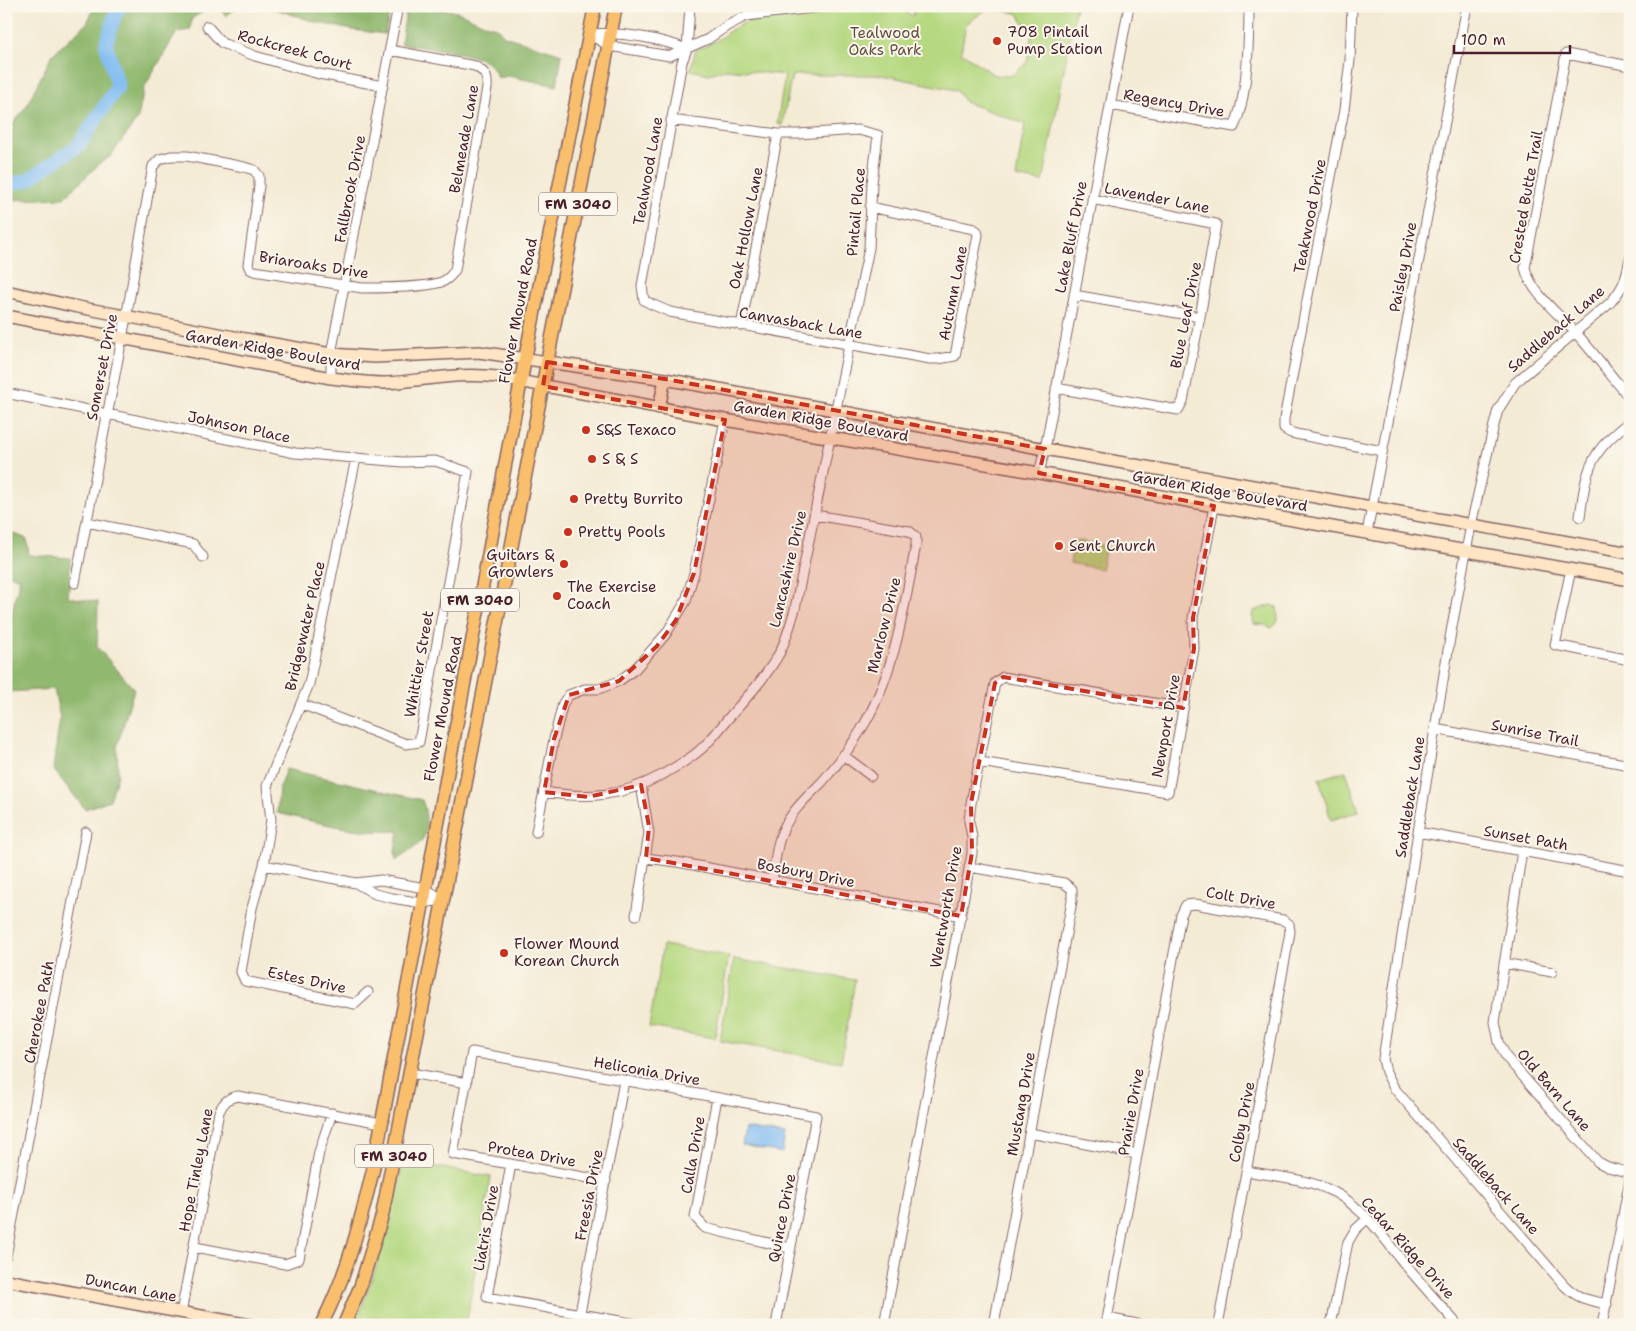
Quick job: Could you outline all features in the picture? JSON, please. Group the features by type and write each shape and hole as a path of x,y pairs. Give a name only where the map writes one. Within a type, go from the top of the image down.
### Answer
{"main road":[{"name":"Flower Mound Road","path":"321,1325 343,1275 373,1170 525,359 594,6"},
{"name":"FM 3040","path":"344,1325 361,1285 382,1216 616,6"},
{"name":"Garden Ridge Boulevard","path":"6,291 73,306 331,354 375,357 478,352 665,379 1630,553"},
{"name":"Garden Ridge Boulevard","path":"6,316 358,382 384,383 468,375 497,377 725,420 1039,473 1630,580"},
{"path":"659,408 665,379"},
{"path":"1269,516 1274,490"},
{"name":"Duncan Lane","path":"6,1280 250,1325"}],"street":[{"name":"Fallbrook Drive","path":"331,378 331,354 346,285 398,6"},
{"name":"Tealwood Lane","path":"644,300 642,286 671,120 682,62 687,48 690,6"},
{"path":"589,34 670,56 708,39 746,16 792,8 830,6"},
{"name":"Lake Bluff Drive","path":"1039,473 1129,6"},
{"name":"Regency Drive","path":"1110,106 1234,127 1238,118 1246,73 1249,6"},
{"name":"Teakwood Drive","path":"1352,6 1350,60 1344,110 1284,420 1284,429 1291,433 1382,451"},
{"name":"Paisley Drive","path":"1367,533 1467,6"},
{"name":"Rockcreek Court","path":"207,26 222,43 256,56 319,74 383,86"},
{"path":"610,39 672,43 687,48"},
{"name":"Belmeade Lane","path":"390,50 475,66 484,71 488,78 455,270 450,278"},
{"name":"Crested Butte Trail","path":"1630,66 1566,54 1525,268 1530,282 1539,294 1575,332 1630,398"},
{"path":"671,120 778,134"},
{"name":"Pintail Place","path":"778,134 858,130 878,135 870,207 870,248 831,438"},
{"name":"Oak Hollow Lane","path":"742,326 778,134"},
{"name":"Briaroaks Drive","path":"160,159 171,156 187,156 244,167 254,170 259,176 248,265 250,269 362,288 428,285 443,282 450,278"},
{"name":"Somerset Drive","path":"75,583 153,166 160,159"},
{"name":"Lavender Lane","path":"1092,199 1216,224"},
{"name":"Autumn Lane","path":"870,207 977,231 978,235 956,356"},
{"name":"Blue Leaf Drive","path":"1056,388 1178,410 1182,402 1200,317 1216,224"},
{"name":"Saddleback Lane","path":"1606,1304 1586,1300 1574,1295 1564,1285 1394,1088 1386,1072 1383,1059 1418,832 1466,551 1494,425 1502,404 1515,383 1610,303 1618,294 1623,286 1630,258"},
{"path":"1074,295 1200,317"},
{"name":"Canvasback Lane","path":"644,300 670,312 742,326 930,359 938,360 956,356"},
{"name":"Johnson Place","path":"6,393 295,453 403,462 435,461 468,472"},
{"path":"536,832 563,703 569,695 585,689 599,689 619,681 635,669 657,646 682,610 694,573 725,420"},
{"path":"1580,517 1588,471 1597,453 1630,421"},
{"name":"Lancashire Drive","path":"544,792 588,797 614,794 641,785 674,769 699,751 717,733 755,688 774,662 789,631 831,438"},
{"name":"Bridgewater Place","path":"241,972 252,908 264,865 271,820 267,786 309,684 356,458"},
{"name":"Whittier Street","path":"301,704 406,744 419,742 468,472"},
{"name":"Newport Drive","path":"980,762 1168,792 1194,649 1193,618 1214,506"},
{"name":"Marlow Drive","path":"772,880 781,834 785,826 794,811 821,783 861,730 883,683 894,650 905,603 916,537 909,531 814,515"},
{"path":"87,522 193,544 203,558"},
{"path":"1570,569 1555,645 1630,660"},
{"name":"Wentworth Drive","path":"884,1325 972,853 969,821 971,804 995,683 1002,677 1184,708"},
{"name":"Sunrise Trail","path":"1435,729 1630,765"},
{"path":"843,755 871,776"},
{"path":"636,915 646,858 649,826 641,785"},
{"name":"Cherokee Path","path":"6,1256 86,832"},
{"name":"Sunset Path","path":"1418,832 1630,871"},
{"name":"Old Barn Lane","path":"1522,851 1495,1022 1499,1042 1506,1057 1598,1162 1630,1173"},
{"name":"Bosbury Drive","path":"646,858 960,916"},
{"path":"264,865 356,883 381,880 425,888 443,900"},
{"name":"Mustang Drive","path":"969,867 1064,883 1072,889 1072,901 994,1325"},
{"path":"356,883 375,894 422,903 443,900"},
{"name":"Colt Drive","path":"1186,905 1195,904 1275,918 1289,924"},
{"name":"Prairie Drive","path":"1107,1321 1181,915 1186,905"},
{"name":"Colby Drive","path":"1218,1325 1290,939 1289,924"},
{"path":"1504,963 1552,972"},
{"name":"Estes Drive","path":"241,972 245,981 355,1004 368,992"},
{"name":"Heliconia Drive","path":"466,1083 472,1052 816,1116"},
{"path":"410,1073 466,1083"},
{"name":"Freesia Drive","path":"580,1314 624,1081"},
{"name":"Protea Drive","path":"466,1083 453,1154 606,1182"},
{"name":"Hope Tinley Lane","path":"181,1313 219,1112 223,1102 238,1096 381,1123"},
{"name":"Calla Drive","path":"717,1098 695,1217 705,1228 790,1248"},
{"path":"195,1247 285,1264 299,1258 319,1152 332,1113"},
{"name":"Quince Drive","path":"776,1325 816,1116"},
{"path":"1030,1133 1137,1154"},
{"name":"Liatris Drive","path":"511,1164 487,1297 580,1314"},
{"name":"Cedar Ridge Drive","path":"1247,1171 1307,1182 1342,1196 1367,1219 1452,1322"},
{"path":"1602,1325 1630,1179"},
{"path":"1331,1325 1348,1242 1355,1230 1367,1219"},
{"path":"580,1314 642,1325"},
{"path":"1107,1321 1142,1325"}],"highlighted area":[{"path":"547,362 665,379 1045,449 1039,473 1214,506 1193,618 1194,649 1183,708 1003,677 995,683 971,803 972,853 961,916 646,858 649,826 641,785 588,797 544,792 554,739 569,695 619,681 657,646 676,620 694,573 725,420 543,386"}],"green space":[{"path":"95,6 239,6 226,16 220,9 208,9 192,18 190,30 177,32 144,88 138,118 110,157 100,163 64,198 8,200 6,202 6,134 27,105 52,55 87,23"},
{"path":"266,6 391,6 385,34 315,22"},
{"path":"407,6 426,6 458,12 484,24 496,27 504,36 562,54 557,86 508,76 498,78 490,65 479,58 433,48 401,44"},
{"name":"Tealwood Oaks Park","path":"848,6 894,6 913,16 915,6 1076,6 1043,182 1016,177 1025,124 965,102 956,90 882,75 792,75 782,125 777,124 785,75 726,69 709,74 690,70 696,50 716,41 748,21 770,16","holes":["988,8 1017,13 1032,34 1027,63 1011,76 994,75 961,52 966,24"]},
{"path":"6,530 27,539 29,555 70,558 68,597 98,602 97,647 134,689 117,746 118,774 110,800 85,809 53,769 60,718 54,689 7,692 9,635 13,606 20,578 6,574"},
{"path":"1074,540 1106,546 1101,569 1070,563"},
{"path":"1271,605 1277,607 1278,621 1272,628 1254,624 1252,614 1254,611"},
{"path":"286,769 422,800 425,808 426,828 422,841 396,861 395,850 399,831 353,829 277,813 279,788"},
{"path":"1346,771 1359,811 1331,820 1319,779"},
{"path":"663,945 729,956 715,1038 649,1027"},
{"path":"734,959 855,980 841,1062 720,1041"},
{"path":"404,1161 491,1177 466,1325 355,1325 378,1262"}],"water":[{"path":"745,1128 785,1135 782,1153 742,1145"}],"waterway":[{"path":"6,185 28,180 78,146 118,86 106,44 117,9 122,6"}],"place":[{"name":"708 Pintail Pump Station","path":"997,41"},
{"name":"S&S Texaco","path":"586,430"},
{"name":"S & S","path":"592,459"},
{"name":"Pretty Burrito","path":"574,499"},
{"name":"Pretty Pools","path":"568,532"},
{"name":"Sent Church","path":"1059,546"},
{"name":"Guitars & Growlers","path":"564,564"},
{"name":"The Exercise Coach","path":"557,596"},
{"name":"Flower Mound Korean Church","path":"504,953"}]}
